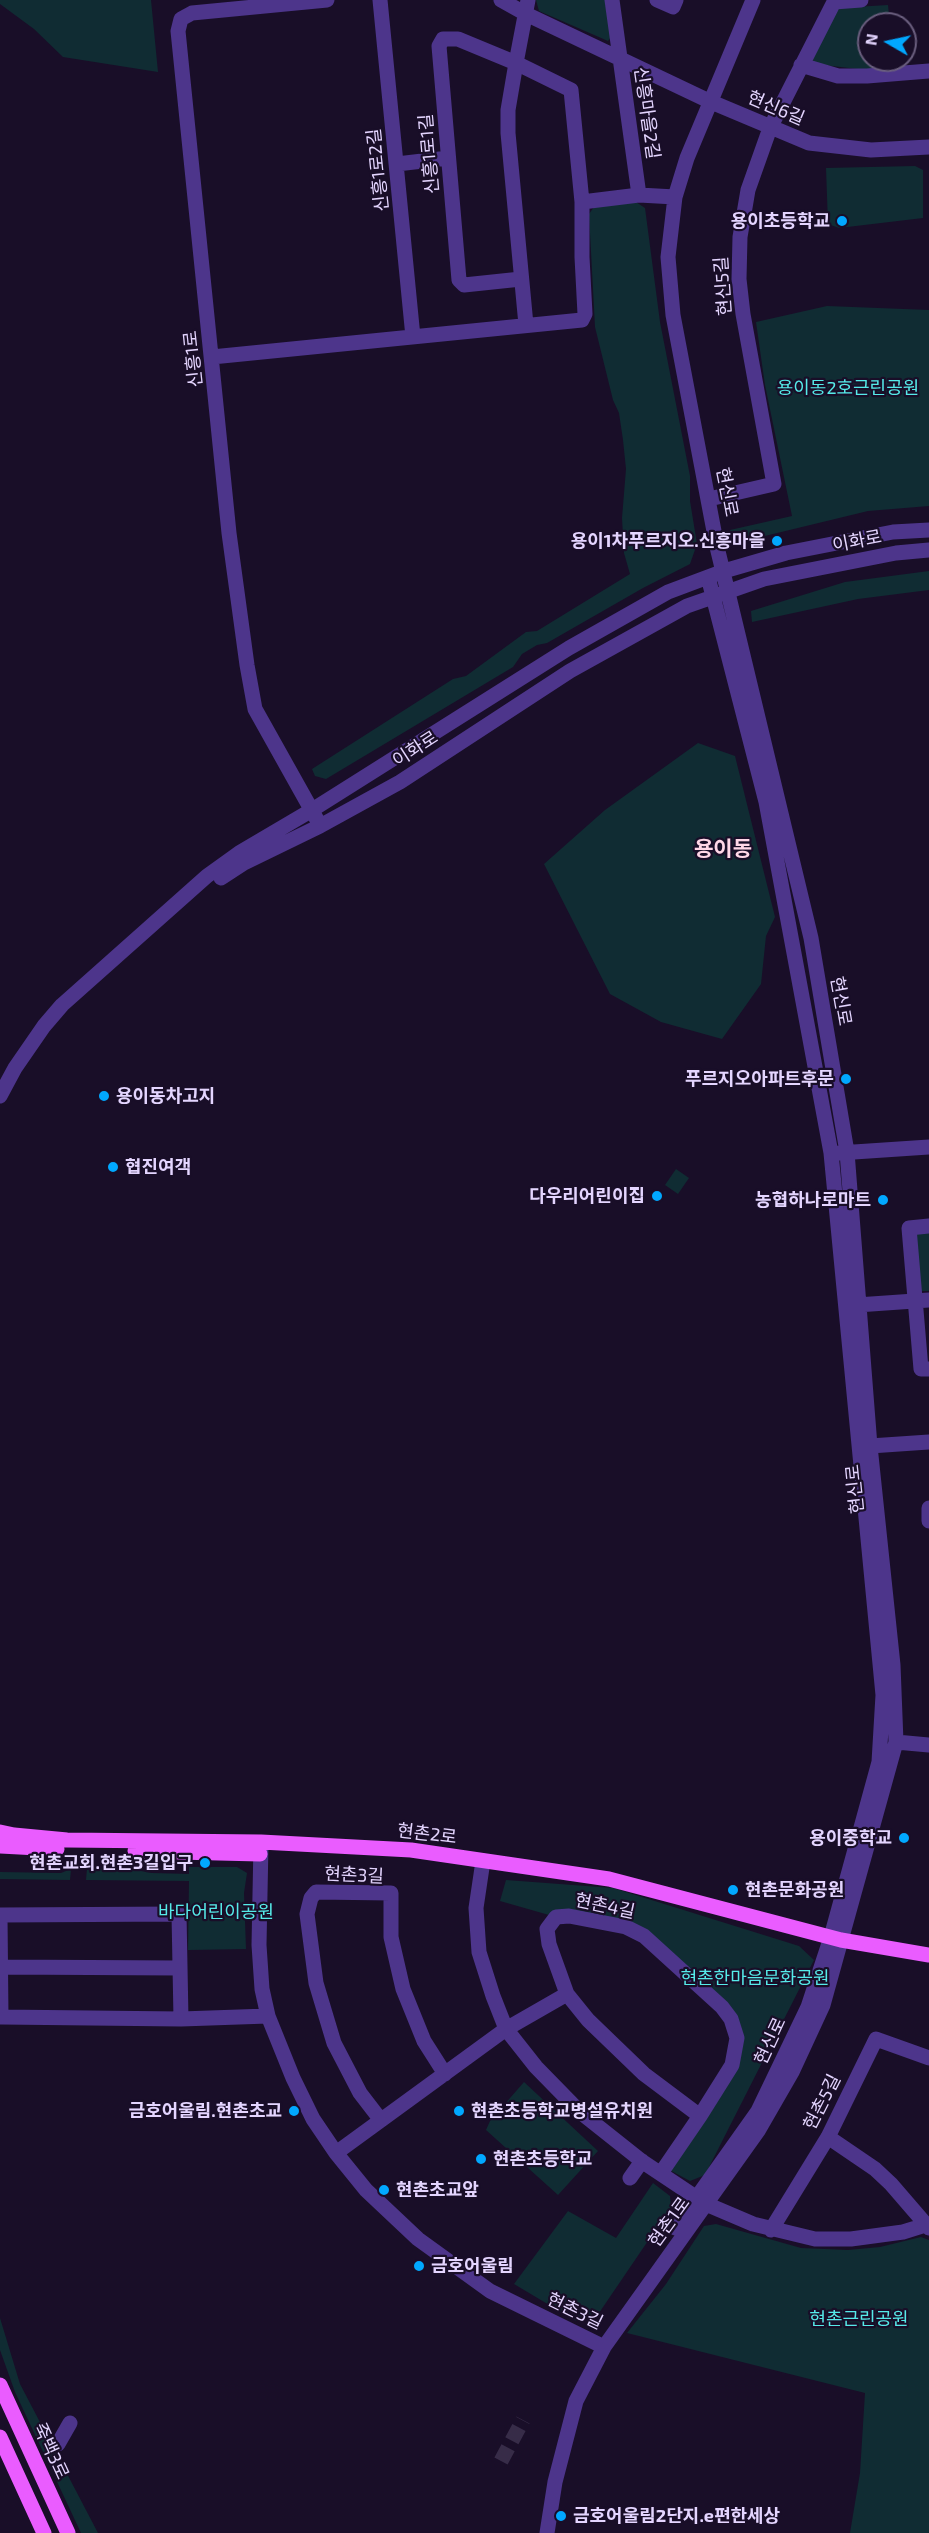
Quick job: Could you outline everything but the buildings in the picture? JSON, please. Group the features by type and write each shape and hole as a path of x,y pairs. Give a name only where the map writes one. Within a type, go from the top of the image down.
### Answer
{"main road":[{"name":"현촌2로","path":"0,1832 67,1840 261,1848"},
{"name":"현촌2로","path":"0,1846 411,1850 609,1879 836,1938"},
{"path":"836,1938 929,1955"},
{"name":"죽백3로","path":"0,2385 68,2533"},
{"path":"0,2437 44,2533"}],"street":[{"name":"신흥1로","path":"320,826 255,709 247,665 229,533 178,31 181,19 192,13 327,0"},
{"name":"신흥1로2길","path":"380,0 413,337"},
{"path":"501,0 527,7 619,57"},
{"name":"신흥마을2길","path":"612,0 639,195"},
{"path":"657,0 673,7 676,0"},
{"name":"현신로","path":"753,0 687,158 675,198 668,256 673,315 723,571 811,938 847,1152 857,1305 892,1665 896,1742 836,1938"},
{"path":"834,1 861,0"},
{"name":"현신5길","path":"709,499 774,484 743,314 739,279 740,237 748,190 770,128 834,1"},
{"path":"526,325 508,133 508,110 527,7"},
{"name":"신흥1로1길","path":"212,357 582,320 585,314 582,202 571,90 516,63 458,39 443,39 439,46 459,280 464,285 521,279"},
{"name":"현신6길","path":"619,57 709,101 809,143 844,149 929,147"},
{"path":"801,65 838,76 929,71"},
{"path":"397,164 448,158"},
{"path":"582,202 639,195 675,198"},
{"name":"이화로","path":"312,810 569,648 668,592 723,571 786,553 893,532 929,531"},
{"name":"이화로","path":"0,1107 23,1065 59,1017 138,943 208,886 244,863 320,826 400,782 570,671 687,606 764,579 929,550"},
{"name":"현신로","path":"708,577 766,802 831,1153 883,1695 879,1761 836,1938"},
{"path":"0,1096 15,1068 44,1026 62,1005 122,949 207,876 239,853 312,810"},
{"path":"831,1153 929,1147"},
{"path":"929,1226 909,1228 922,1301 921,1369 929,1369"},
{"path":"857,1305 922,1301"},
{"path":"870,1446 929,1442"},
{"path":"929,1508 929,1521"},
{"path":"896,1742 929,1745"},
{"name":"현촌3길","path":"261,1848 258,1945 262,1989 268,2016 293,2078 313,2119 336,2153 366,2190 418,2239 490,2291 600,2344"},
{"path":"483,1861 476,1908 479,1952 506,2029 536,2067 580,2112 642,2162 701,2201 771,2230 815,2239 851,2239 928,2226 875,2169 828,2137"},
{"name":"현촌3길","path":"380,2119 360,2093 334,2043 316,1983 307,1914 311,1898 316,1892 391,1893 391,1937 404,1989 424,2041 445,2074"},
{"path":"180,2019 179,1914 0,1915 1,2017 180,2019 268,2016"},
{"name":"현촌4길","path":"661,2173 700,2116 732,2066 737,2038 731,2019 722,2007 644,1935 626,1927 569,1916 556,1917 548,1929 549,1944 567,1994 588,2020 644,2074 700,2116"},
{"name":"현촌1로","path":"701,2201 758,2132 792,2072 823,2005 836,1938"},
{"path":"0,1967 179,1968"},
{"path":"336,2153 506,2029 567,1994"},
{"name":"현촌5길","path":"771,2230 828,2137 876,2039 929,2058"},
{"path":"630,2178 642,2162"},
{"path":"547,2533 555,2482 576,2401 600,2344 701,2201"},
{"path":"58,2444 65,2426"}],"green space":[{"path":"0,0 151,0 158,72 63,57 34,29 0,4"},
{"path":"536,0 605,0 611,37 608,41 539,11"},
{"path":"888,5 889,12 857,12 857,69 815,64 812,58 838,8"},
{"path":"915,166 923,170 923,218 839,228 828,224 826,168"},
{"path":"636,202 645,208 660,322 690,476 690,501 697,544 690,564 547,643 537,645 522,654 513,667 326,779 315,776 312,769 453,679 466,676 526,632 537,631 630,574 624,553 622,518 626,469 623,440 619,413 613,400 595,327 589,214 594,207"},
{"name":"용이동2호근린공원","path":"827,306 929,310 929,506 868,511 740,542 732,538 730,530 792,516 765,385 756,322"},
{"path":"929,571 929,590 858,599 752,622 751,611 845,582"},
{"path":"698,743 735,756 775,917 766,936 761,984 722,1039 661,1022 610,994 544,864 605,810"},
{"path":"676,1169 689,1178 678,1194 665,1185"},
{"path":"929,1232 929,1291 919,1291 915,1234"},
{"name":"바다어린이공원","path":"189,1867 237,1867 247,1873 244,1893 246,1949 188,1950 189,1881 86,1880 87,1869 124,1868 152,1873 189,1874"},
{"path":"71,1869 70,1880 0,1879 0,1872 61,1873"},
{"name":"현촌한마음문화공원","path":"506,1880 613,1888 799,1946 814,1960 705,2175 690,2181 664,2167 732,2065 731,2021 644,1935 556,1917 500,1901"},
{"path":"524,2082 598,2151 558,2195 486,2130 490,2121"},
{"path":"653,2183 670,2196 671,2207 599,2313 576,2321 514,2284 568,2211 616,2238"},
{"name":"현촌근린공원","path":"716,2224 801,2248 848,2250 880,2247 921,2237 929,2240 929,2533 850,2533 860,2473 865,2393 627,2333 666,2284 704,2226"},
{"path":"0,2318 20,2384 98,2533 81,2533 15,2392 0,2350"}],"tunnel":[{"path":"501,2461 523,2420"}],"place":[{"name":"용이초등학교","path":"842,221"},
{"name":"용이1차푸르지오.신흥마을","path":"777,541"},
{"name":"푸르지오아파트후문","path":"846,1079"},
{"name":"용이동차고지","path":"104,1096"},
{"name":"협진여객","path":"113,1167"},
{"name":"다우리어린이집","path":"657,1196"},
{"name":"농협하나로마트","path":"883,1200"},
{"name":"용이중학교","path":"904,1838"},
{"name":"현촌교회.현촌3길입구","path":"205,1863"},
{"name":"현촌문화공원","path":"733,1890"},
{"name":"금호어울림.현촌초교","path":"294,2111"},
{"name":"현촌초등학교병설유치원","path":"459,2111"},
{"name":"현촌초등학교","path":"481,2159"},
{"name":"현촌초교앞","path":"384,2190"},
{"name":"금호어울림","path":"419,2266"},
{"name":"금호어울림2단지.e편한세상","path":"561,2516"}],"district":[{"name":"용이동","path":"723,849"}]}
